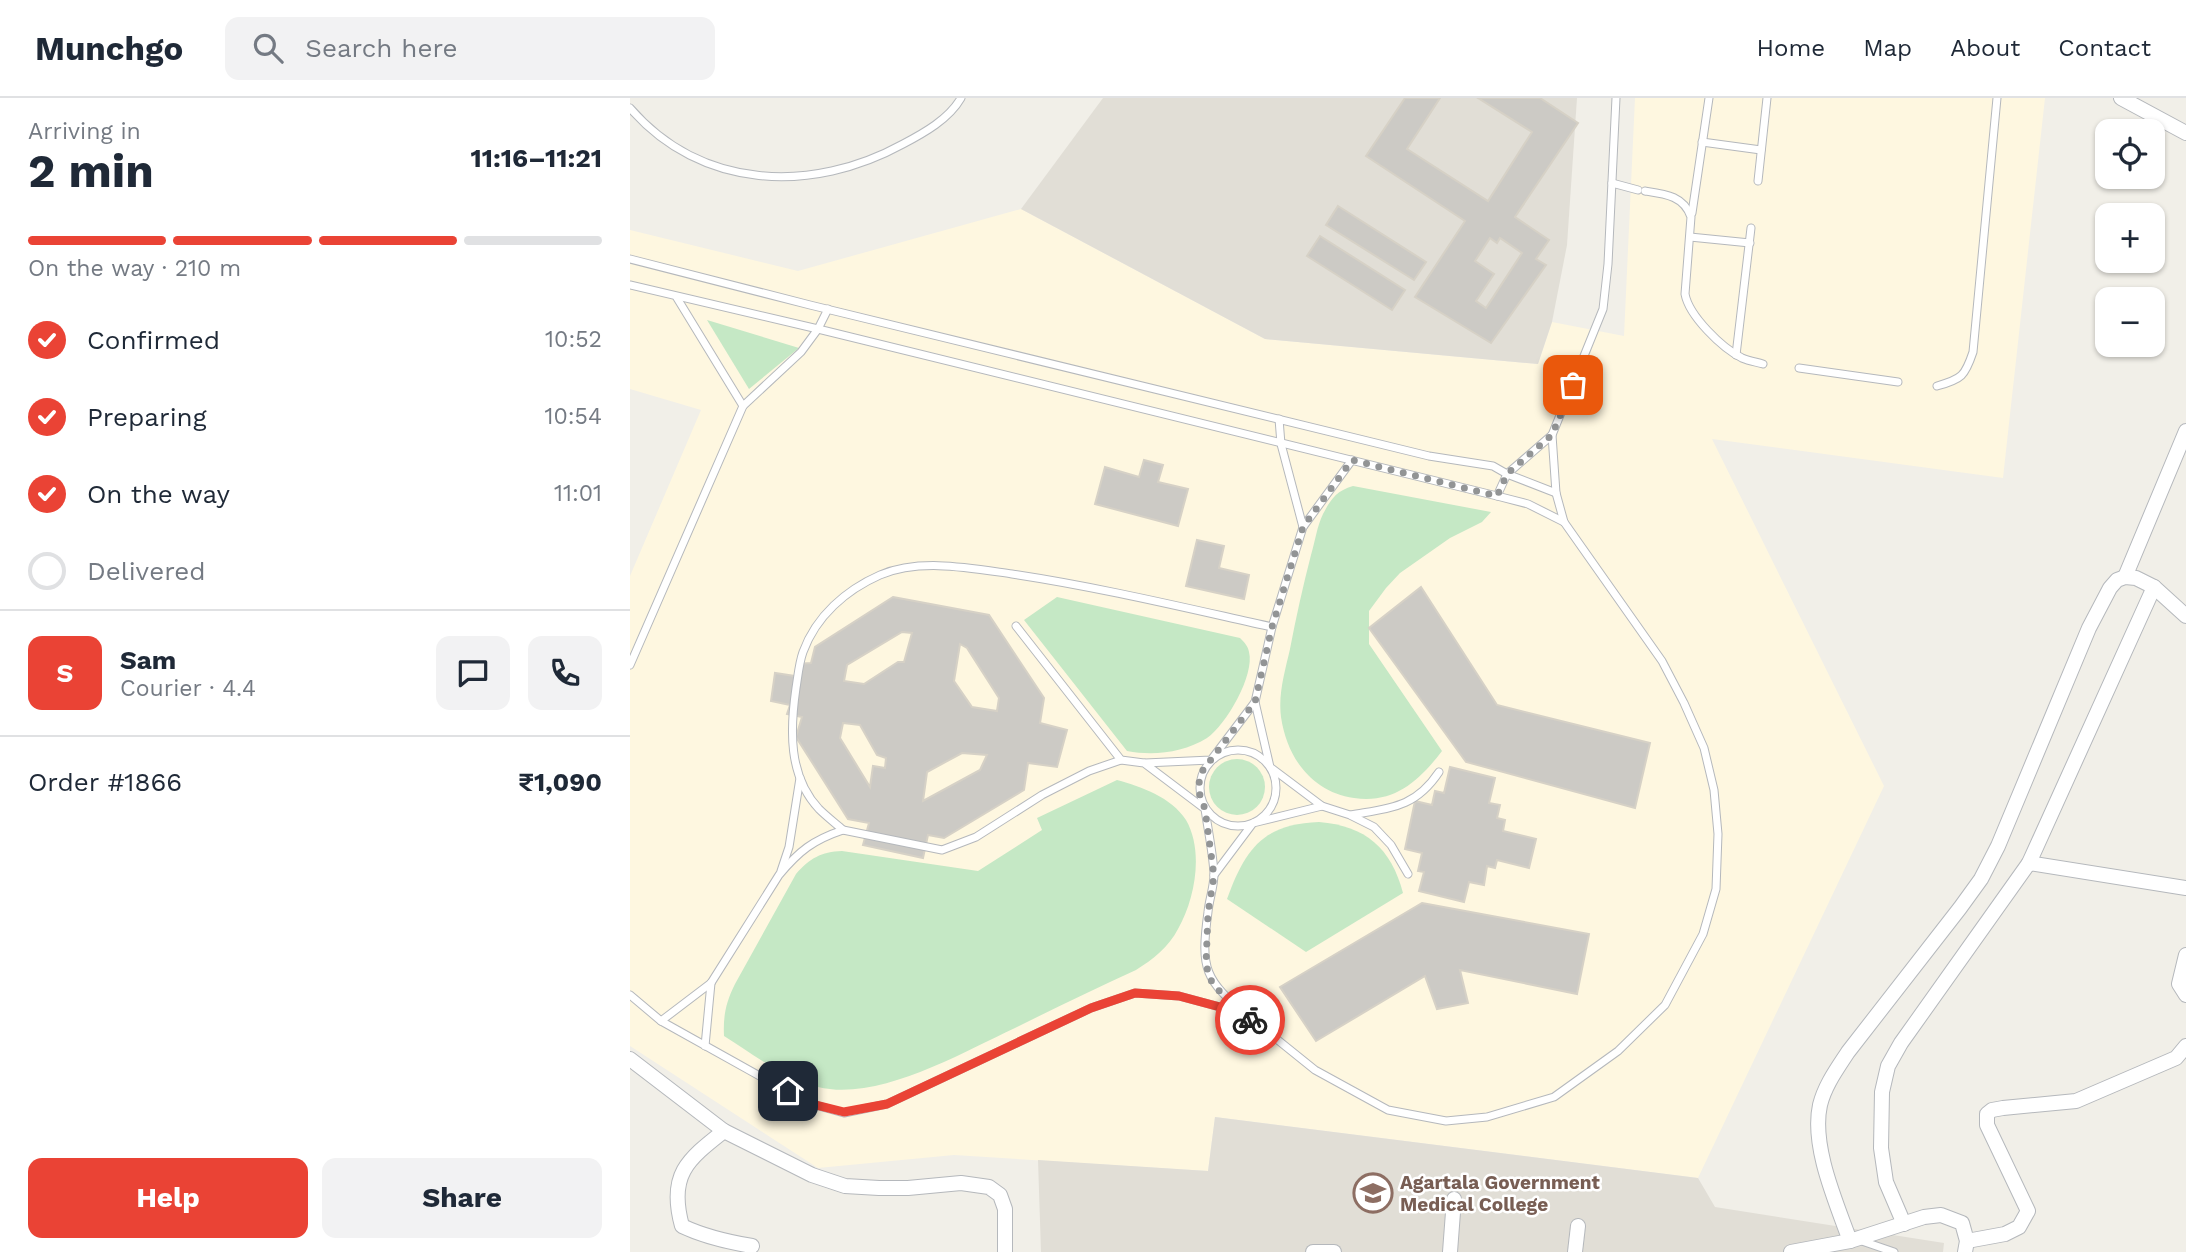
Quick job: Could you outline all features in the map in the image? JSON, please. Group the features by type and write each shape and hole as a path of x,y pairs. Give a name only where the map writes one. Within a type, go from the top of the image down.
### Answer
{"street":[{"path":"2121,98 2186,133"},
{"path":"2125,577 2186,431"},
{"path":"1852,1240 1831,1187 1818,1129 1820,1105 1829,1082 1848,1052 1981,879 2009,822 2109,588 2125,577 2136,578 2154,587 2186,616"},
{"path":"1904,1224 1886,1182 1881,1148 1881,1091 1888,1066 1901,1042 2029,863 2154,587"},
{"path":"2029,863 2186,888"},
{"path":"2186,955 2179,984 2185,994 2186,1009"},
{"path":"1791,1252 1852,1240 1924,1217 1941,1215 1962,1223 1966,1246 2019,1227 2028,1210 1987,1125 1987,1114 2003,1108 2076,1101 2176,1058 2186,1046"},
{"path":"630,1059 724,1131 812,1175 845,1186 908,1188 961,1183 989,1187 1000,1195 1005,1209 1005,1252"},
{"path":"724,1131 687,1162 677,1199 678,1213 682,1226 693,1231 752,1246"},
{"path":"1451,1252 1454,1199"},
{"path":"1575,1252 1578,1226"},
{"path":"1313,1252 1334,1252"}],"lane":[{"path":"630,108 663,138 701,161 736,172 774,178 826,174 885,154 944,119 961,98"},
{"path":"1352,460 1303,527 1272,627 1255,702 1203,770 1199,783 1214,876 1208,913 1206,964 1210,979 1221,993 1315,1070 1388,1110 1446,1121 1488,1117 1554,1097 1618,1051 1665,1005 1703,934 1716,889 1718,834 1714,790 1704,748 1662,661 1564,522 1556,493 1552,435 1603,309 1608,264 1616,98"},
{"path":"1709,98 1691,217 1685,294 1687,304 1709,332 1736,355 1763,364"},
{"path":"1758,181 1767,98"},
{"path":"1937,386 1959,380 1967,369 1973,352 1997,98"},
{"path":"1702,142 1761,149"},
{"path":"1612,183 1681,201 1691,217"},
{"path":"1736,355 1751,228"},
{"path":"1690,237 1750,243"},
{"path":"630,258 1429,456 1493,466 1556,493"},
{"path":"630,285 1497,496 1528,504 1564,522"},
{"path":"677,298 743,406"},
{"path":"630,664 743,406 801,352 818,329 828,309"},
{"path":"1799,368 1898,382"},
{"path":"1279,419 1281,444 1303,527"},
{"path":"1497,496 1507,474 1552,435"},
{"path":"842,830 818,808 800,778 792,747 791,722 802,653 821,619 850,591 881,575 920,566 981,570 1066,582 1272,627"},
{"path":"1016,626 1121,760"},
{"path":"1214,876 1253,824 1272,806 1276,793 1276,779 1270,767 1255,702"},
{"path":"661,1021 711,983 779,875 817,839 842,830 942,850 976,837 1054,789 1089,771 1121,760 1144,763 1211,760 1223,752 1249,751 1261,757 1270,767 1322,806 1350,815 1374,827 1391,845 1408,874"},
{"path":"1144,763 1205,809 1214,819 1226,825 1240,827 1322,806"},
{"path":"1350,815 1401,806 1428,788 1439,772"},
{"path":"779,875 789,847 800,778"},
{"path":"705,1046 711,983"},
{"path":"630,995 661,1021 808,1103 844,1112 887,1104 1091,1008 1135,993 1179,996 1220,1007 1254,1021"},
{"path":"1852,1240 1882,1246 1894,1252"}],"shaded area":[{"path":"1103,98 1577,98 1567,245 1552,322 1538,364 1265,339 1021,209"},
{"path":"1635,98 2045,98 2003,478 1712,439 1884,786 1698,1178 1215,1117 1208,1171 954,1155 818,1168 630,1046 630,576 701,410 630,389 630,230 798,271 1021,209 1265,339 1538,364 1552,322 1624,336"},
{"name":"Agartala Government Medical College","path":"1215,1117 1698,1178 1715,1207 1944,1243 1943,1252 1041,1252 1038,1160 1208,1171"}],"green space":[{"path":"707,320 799,348 749,389"},
{"path":"1353,486 1491,512 1482,522 1450,538 1400,573 1369,611 1369,644 1442,751 1415,781 1393,794 1368,799 1354,798 1326,789 1304,771 1289,746 1280,708 1284,674 1319,524 1335,496"},
{"path":"1057,597 1240,638 1249,652 1248,673 1237,699 1215,732 1198,743 1178,750 1157,753 1127,751 1024,620"},
{"path":"1237,759 1252,764 1260,772 1265,787 1260,802 1252,810 1237,815 1222,810 1214,802 1209,787 1214,772 1222,764"},
{"path":"1117,780 1146,790 1172,805 1186,820 1195,846 1193,890 1184,917 1170,942 1136,970 945,1062 892,1082 867,1088 841,1090 805,1083 769,1065 724,1036 726,1009 735,984 796,874 811,860 822,854 842,851 978,871 1042,830 1037,818"},
{"path":"1319,822 1350,828 1374,842 1391,863 1403,893 1306,952 1227,899 1241,866 1259,842 1284,828"}],"building":[{"path":"1405,98 1440,98 1407,149 1488,201 1532,132 1478,98 1540,98 1578,123 1515,217 1549,240 1536,259 1546,265 1491,343 1415,297 1465,221 1366,156","holes":["1490,238 1497,243 1500,238 1522,253 1486,308 1476,301 1494,274 1475,261"]},
{"path":"1338,206 1426,262 1414,280 1326,225"},
{"path":"1320,236 1405,290 1392,310 1307,256"},
{"path":"1144,460 1163,465 1158,482 1188,489 1178,526 1095,504 1105,467 1139,477"},
{"path":"1197,540 1224,546 1219,568 1249,575 1244,599 1186,586"},
{"path":"1421,587 1497,705 1650,743 1635,808 1466,762 1369,628"},
{"path":"893,597 989,615 1044,698 1040,723 1067,730 1057,767 1028,763 1024,790 944,838 928,835 923,858 863,845 869,823 848,819 796,737 802,717 787,714 790,705 771,701 775,673 795,676 797,664 811,663 815,647","holes":["902,632 912,633 904,662 898,662 864,684 844,681 847,665","960,644 967,648 999,698 997,711 972,707 954,681","843,723 860,725 877,755 886,758 885,768 873,766 870,787 840,738","962,753 987,755 980,770 923,801 927,772"]},
{"path":"1450,767 1495,778 1489,803 1500,805 1497,818 1505,820 1503,831 1536,839 1529,868 1497,860 1495,868 1487,866 1484,885 1469,882 1464,902 1419,891 1424,872 1418,871 1422,853 1405,849 1415,801 1432,805 1435,791 1444,793"},
{"path":"1422,903 1589,934 1577,994 1460,970 1468,1003 1437,1009 1425,976 1316,1041 1280,987"}],"way so far":[{"path":"1250,1020 1254,1021 1221,993 1210,979 1206,964 1208,913 1214,876 1199,783 1203,770 1255,702 1272,627 1303,527 1352,460 1497,496 1507,474 1552,435 1573,385"}],"place":[{"name":"Agartala Government Medical College","path":"1373,1193"}],"route":[{"path":"788,1091 808,1103 844,1112 887,1104 1091,1008 1135,993 1179,996 1220,1007 1250,1020"}]}
